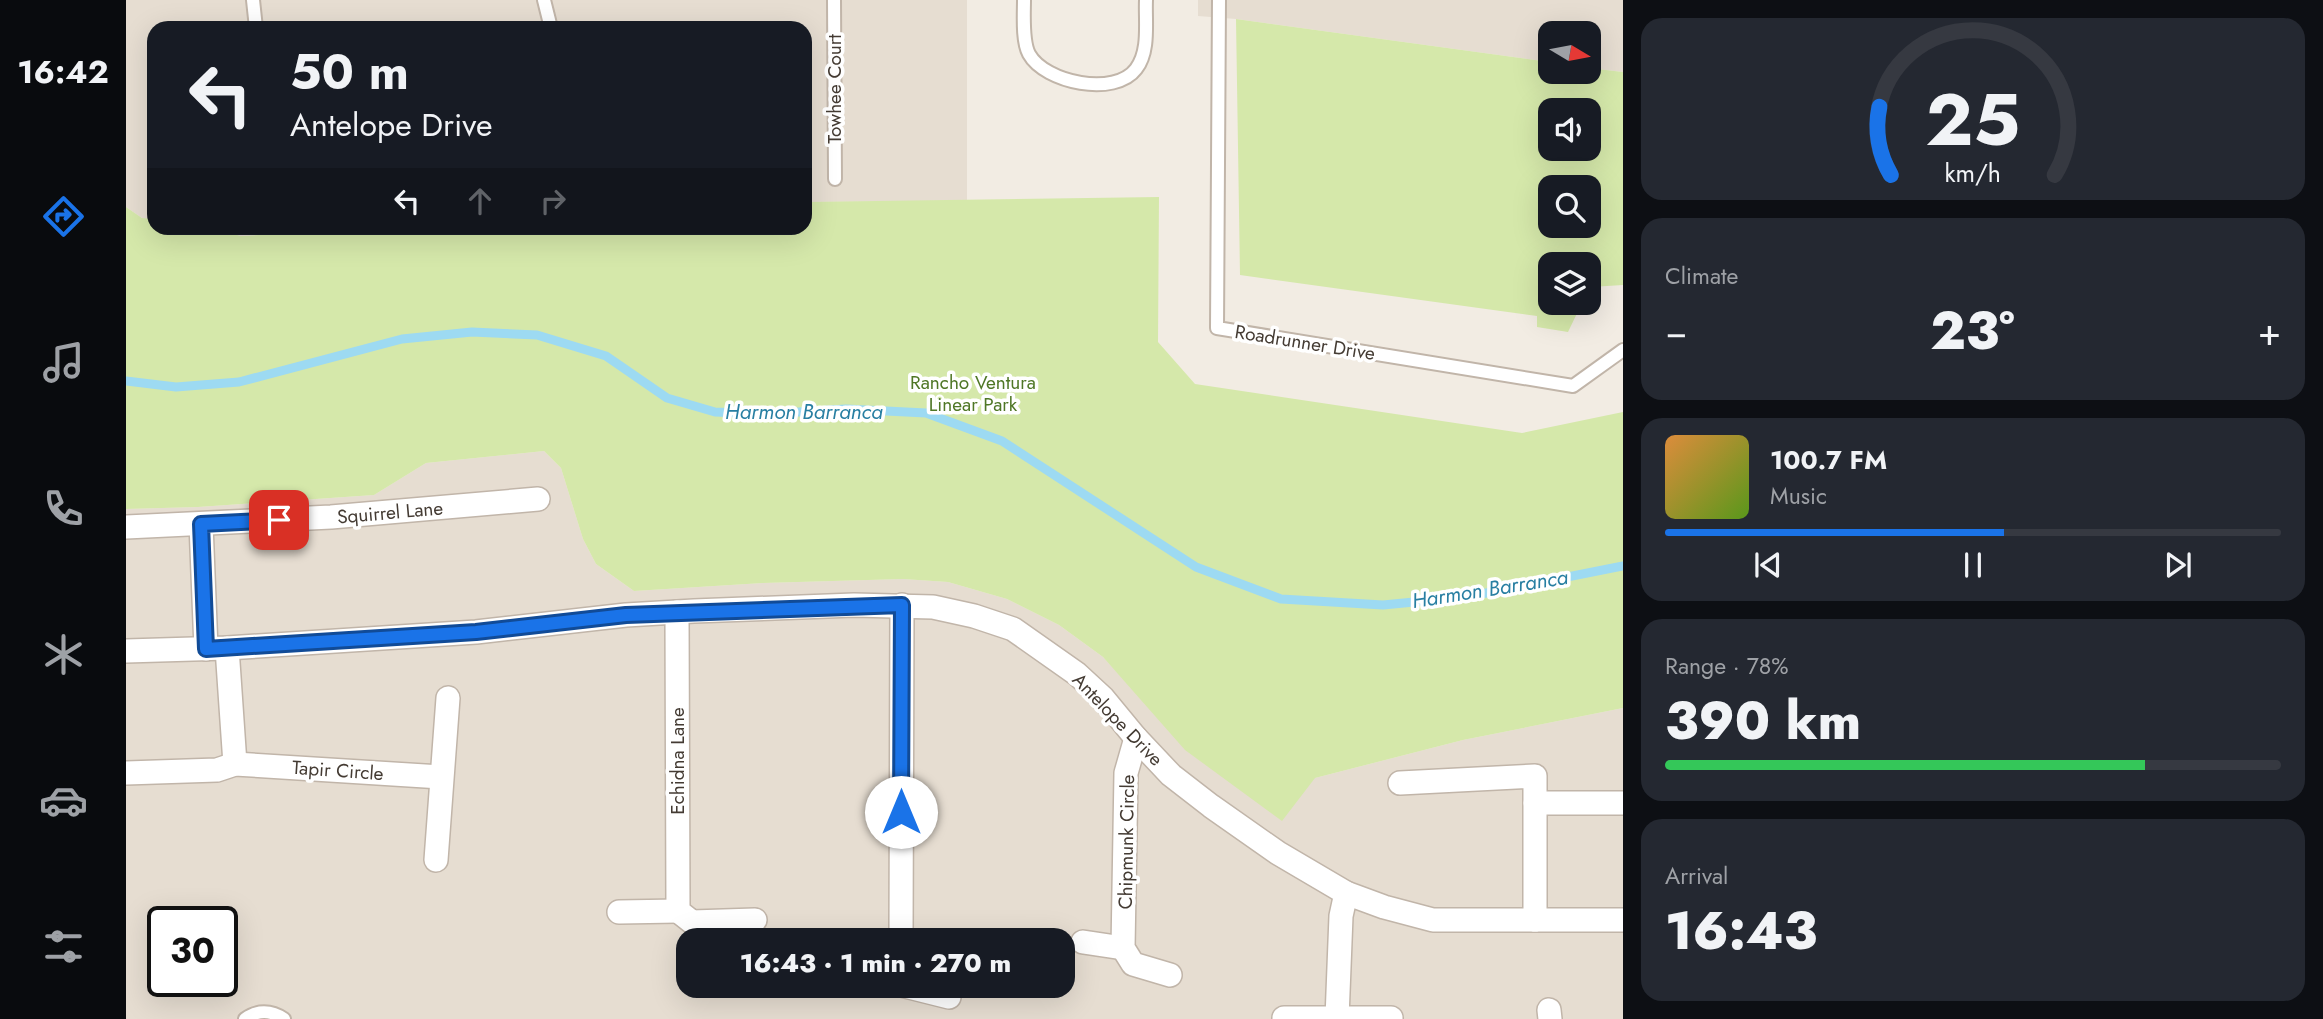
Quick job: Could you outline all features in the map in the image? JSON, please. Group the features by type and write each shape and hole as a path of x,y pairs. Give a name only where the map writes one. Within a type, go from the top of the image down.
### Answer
{"street":[{"name":"Squirrel Lane","path":"126,527 331,517 538,499"},
{"path":"201,524 235,764"},
{"path":"901,928 902,605"},
{"name":"Antelope Drive","path":"126,652 476,632 677,612 902,605 933,607 974,616 1013,629 1077,674 1103,698 1171,775 1278,853 1346,893 1384,907 1433,920 1623,920"},
{"name":"Echidna Lane","path":"677,612 678,911"},
{"path":"436,860 448,698"},
{"name":"Chipmunk Circle","path":"1124,948 1126,773 1136,738"},
{"name":"Tapir Circle","path":"126,773 217,770 235,764 441,777"},
{"path":"1400,783 1535,776 1535,920"},
{"path":"1535,803 1623,803"},
{"path":"1338,1018 1341,916 1346,893"},
{"path":"619,912 678,911 692,922 755,920"},
{"path":"1083,942 1124,948 1133,964 1170,975"},
{"path":"1284,1018 1391,1018"}],"lane":[{"path":"253,0 255,21"},
{"path":"544,0 549,21"},
{"name":"Towhee Court","path":"834,0 835,179"},
{"path":"1024,0 1024,27 1029,54 1052,76 1090,84 1115,83 1135,70 1145,47 1146,0"},
{"name":"Roadrunner Drive","path":"1219,0 1217,328 1573,386 1623,350"},
{"path":"245,1019 254,1012 275,1013 284,1019"}],"shaded area":[{"path":"126,0 967,0 967,201 812,202 812,21 147,21 147,218 126,207"},
{"path":"1198,0 1623,0 1623,72 1601,69 1601,21 1538,21 1538,60 1198,16"},
{"path":"544,451 561,468 583,539 596,564 634,591 763,583 903,579 948,582 1007,599 1059,625 1103,657 1136,693 1315,778 1463,740 1623,708 1623,1019 126,1019 126,509 374,495 426,463"}],"green space":[{"path":"1236,19 1538,60 1538,84 1601,84 1601,69 1623,72 1623,285 1601,286 1601,252 1538,252 1538,315 1576,315 1568,332 1537,327 1537,316 1240,275"},
{"name":"Rancho Ventura Linear Park","path":"1159,197 1158,342 1195,384 1522,433 1623,412 1623,708 1463,740 1315,778 1282,821 1185,750 1103,657 1059,625 1007,599 948,582 903,579 763,583 634,591 596,564 583,539 561,468 544,451 426,463 374,495 126,509 126,207 147,218 147,235 812,235 812,202"}],"waterway":[{"name":"Harmon Barranca","path":"126,381 176,387 239,382 402,339 472,332 537,335 606,356 667,398 715,412 767,414 846,409 926,413 1002,441 1196,567 1281,599 1383,605 1466,597 1623,566"}],"route":[{"path":"279,520 201,524 206,649 476,632 626,615 902,605 901,812"}]}
